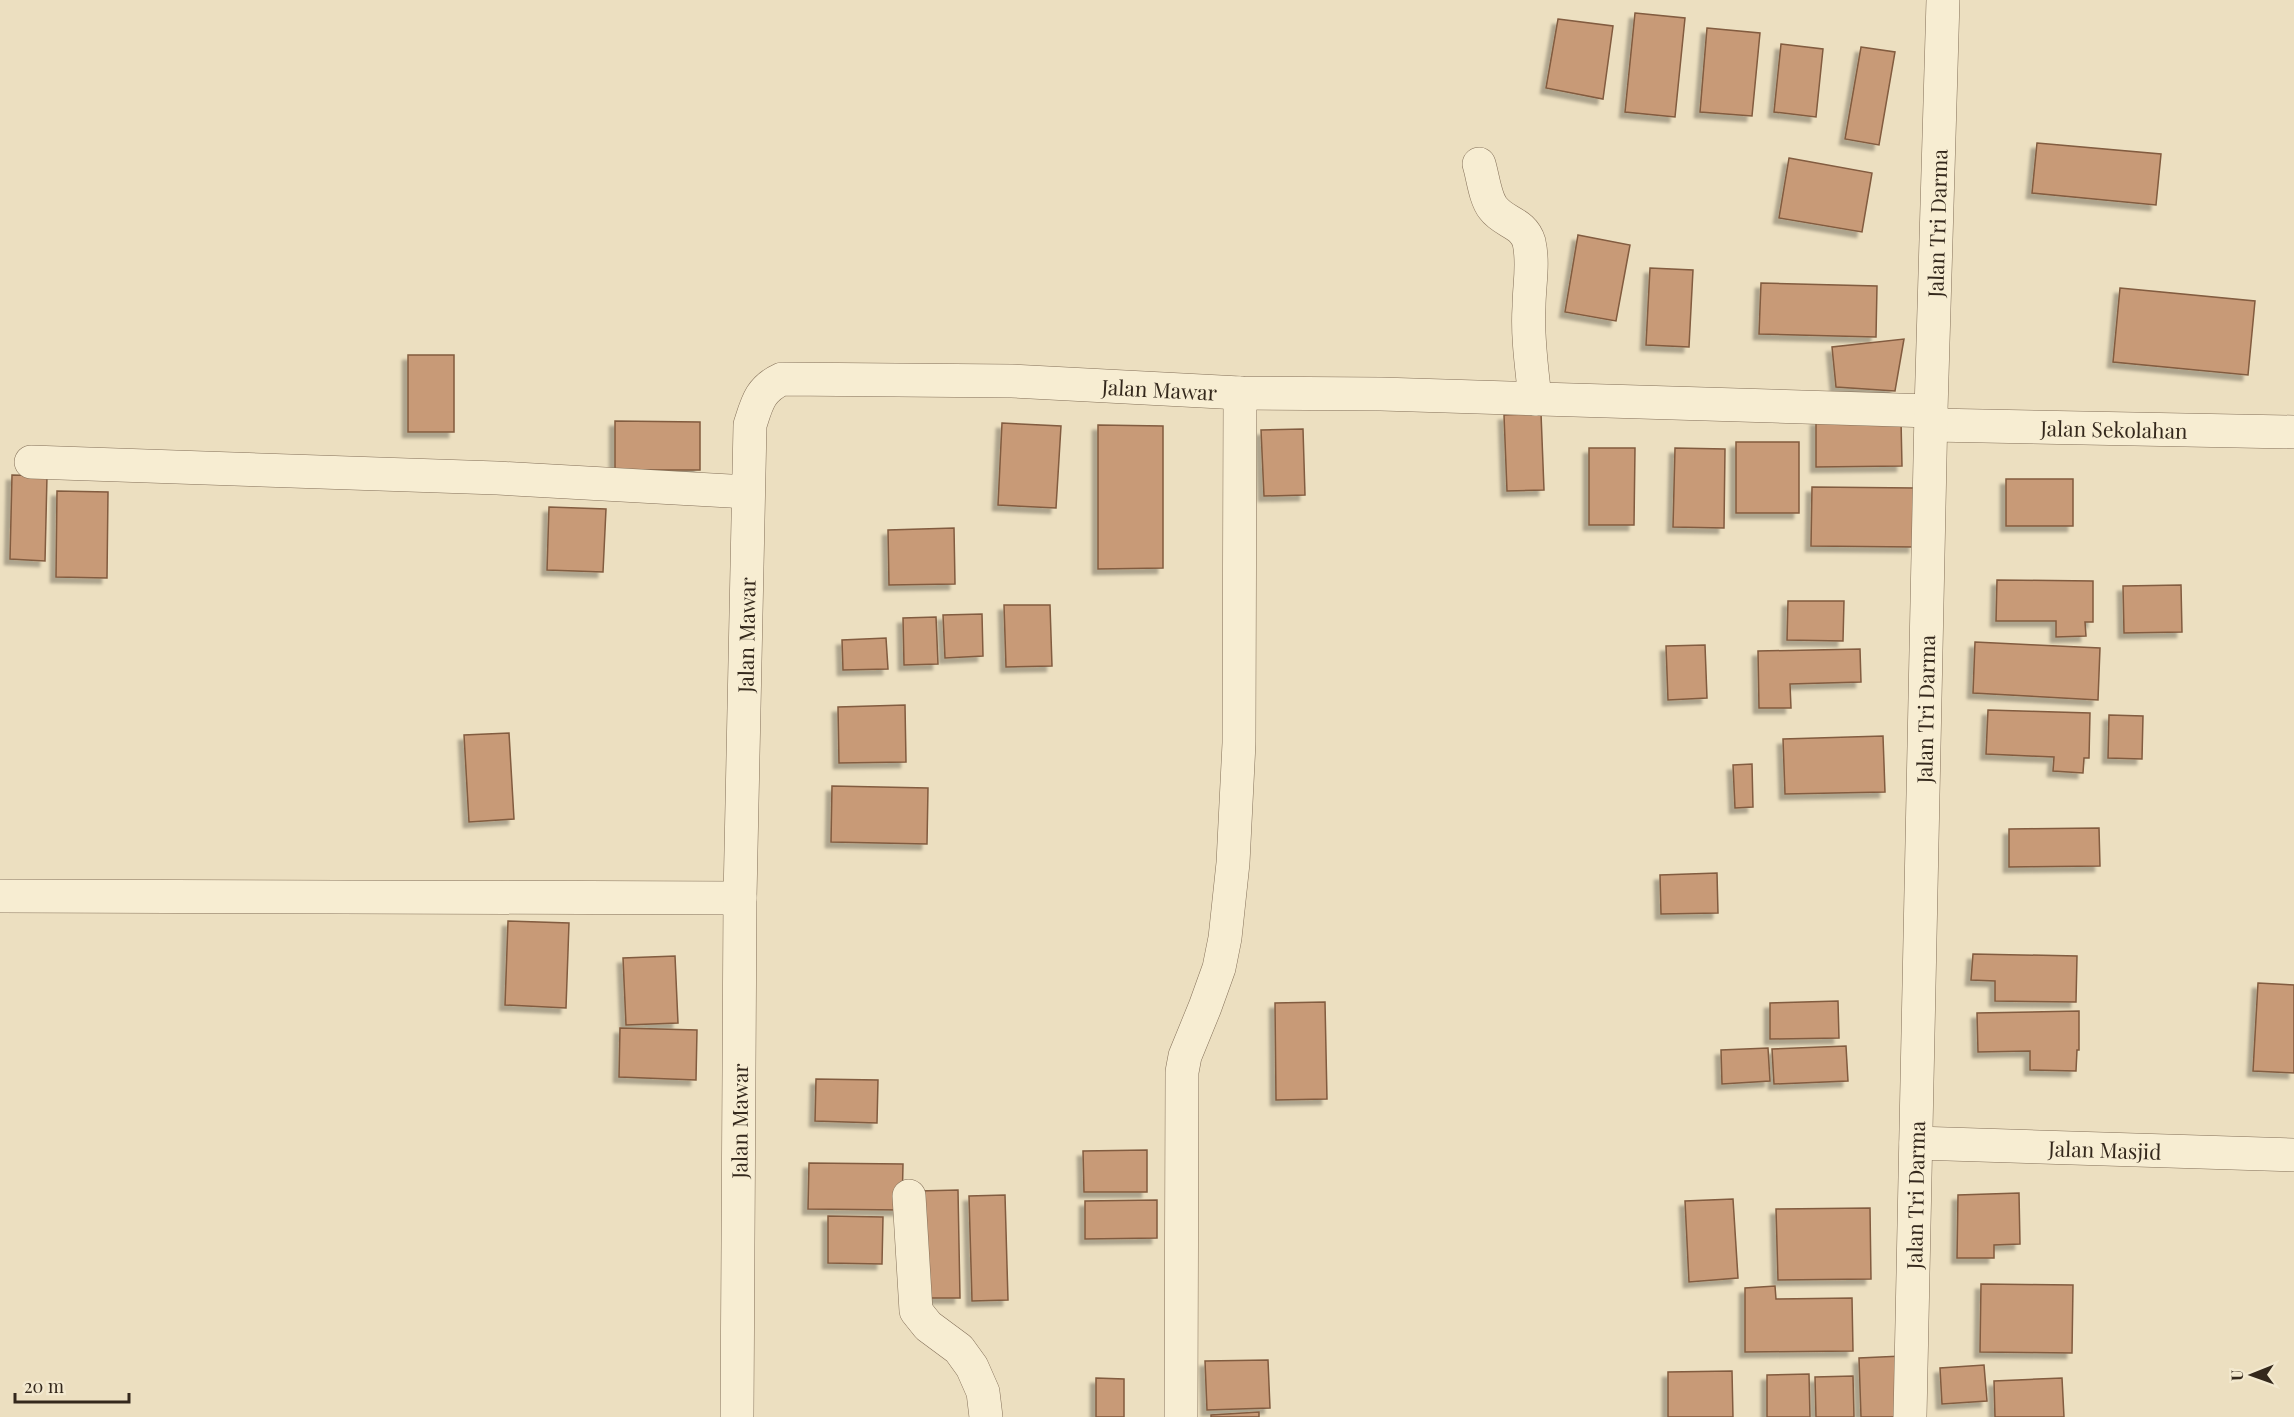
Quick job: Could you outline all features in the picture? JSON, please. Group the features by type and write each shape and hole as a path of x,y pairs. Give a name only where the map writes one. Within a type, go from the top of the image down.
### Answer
{"street":[{"name":"Jalan Tri Darma","path":"1910,1417 1931,418 1943,0"},
{"path":"1479,164 1491,206 1498,214 1524,231 1529,242 1532,278 1529,307 1530,354 1535,399"},
{"name":"Jalan Mawar","path":"736,1417 740,898 750,425 758,400 769,385 782,379 1012,381 1240,393 1381,394 1535,399"},
{"path":"1181,1417 1182,1072 1185,1056 1206,1007 1221,958 1225,938 1234,831 1239,743 1240,393"},
{"name":"Jalan Sekolahan","path":"1535,399 2294,432"},
{"path":"31,462 497,478 748,492"},
{"path":"0,896 740,898"},
{"name":"Jalan Masjid","path":"1916,1143 2294,1155"},
{"path":"909,1197 916,1311 928,1326 959,1348 972,1367 983,1392 986,1417"}],"building":[{"path":"1635,13 1685,18 1675,117 1625,112"},
{"path":"1558,19 1613,26 1603,99 1546,88"},
{"path":"1707,28 1760,33 1752,116 1700,112"},
{"path":"1781,44 1823,49 1816,117 1774,112"},
{"path":"1861,47 1895,52 1879,145 1845,139"},
{"path":"2037,143 2161,154 2156,205 2032,193"},
{"path":"1789,158 1872,173 1862,232 1779,218"},
{"path":"1578,235 1630,245 1616,321 1565,312"},
{"path":"1650,268 1693,270 1689,347 1646,345"},
{"path":"1761,283 1877,286 1876,337 1759,334"},
{"path":"2120,288 2255,301 2248,375 2113,362"},
{"path":"1904,339 1895,391 1836,387 1832,347"},
{"path":"408,355 454,355 454,432 408,432"},
{"path":"1541,413 1544,490 1507,491 1504,415"},
{"path":"1816,420 1901,420 1902,466 1816,467"},
{"path":"615,421 700,422 700,470 615,470"},
{"path":"1002,423 1061,426 1056,508 998,505"},
{"path":"1098,425 1163,426 1163,568 1098,569"},
{"path":"1303,429 1305,495 1264,496 1261,430"},
{"path":"1736,442 1799,442 1799,513 1736,513"},
{"path":"1589,448 1635,448 1634,525 1589,525"},
{"path":"1675,448 1725,449 1724,528 1673,527"},
{"path":"12,475 47,476 45,561 10,559"},
{"path":"2006,479 2073,479 2073,526 2006,526"},
{"path":"1812,487 1915,488 1914,547 1811,546"},
{"path":"57,491 108,492 107,578 56,577"},
{"path":"549,507 606,509 603,572 547,570"},
{"path":"954,528 955,584 889,585 888,530"},
{"path":"1997,580 2093,581 2093,622 2085,622 2086,636 2056,637 2056,621 1996,621"},
{"path":"2181,585 2182,632 2124,633 2123,586"},
{"path":"1788,601 1844,601 1843,641 1787,640"},
{"path":"1004,605 1050,605 1052,666 1006,667"},
{"path":"982,614 983,656 945,658 943,615"},
{"path":"936,617 938,664 904,665 903,618"},
{"path":"886,638 888,669 843,670 842,640"},
{"path":"1975,642 2100,648 2098,700 1973,693"},
{"path":"1705,645 1707,698 1668,700 1666,646"},
{"path":"1860,649 1861,682 1790,684 1791,708 1759,708 1758,651"},
{"path":"905,705 906,762 839,763 838,707"},
{"path":"1988,710 2090,713 2089,758 2084,758 2083,773 2053,771 2054,757 1986,754"},
{"path":"2109,715 2143,716 2142,759 2108,758"},
{"path":"509,733 514,819 469,822 464,735"},
{"path":"1883,736 1885,792 1785,794 1783,739"},
{"path":"1752,764 1753,807 1735,808 1733,765"},
{"path":"832,786 928,788 927,844 831,842"},
{"path":"2099,828 2100,866 2009,867 2009,829"},
{"path":"1717,873 1718,913 1661,914 1660,875"},
{"path":"508,921 569,923 566,1008 505,1005"},
{"path":"1973,954 2077,956 2076,1002 1995,1001 1995,981 1971,980"},
{"path":"675,956 678,1023 626,1025 623,958"},
{"path":"2258,983 2294,985 2294,1073 2253,1071"},
{"path":"1838,1001 1839,1038 1770,1039 1770,1003"},
{"path":"1325,1002 1327,1099 1276,1100 1275,1003"},
{"path":"2079,1011 2079,1050 2077,1050 2076,1071 2030,1070 2030,1051 1978,1052 1977,1013"},
{"path":"620,1028 697,1030 696,1080 619,1077"},
{"path":"1846,1046 1848,1081 1774,1084 1772,1049"},
{"path":"1768,1048 1770,1081 1722,1084 1721,1050"},
{"path":"816,1079 878,1080 877,1123 815,1121"},
{"path":"1147,1150 1147,1192 1084,1192 1083,1151"},
{"path":"809,1163 903,1164 902,1210 808,1209"},
{"path":"958,1190 960,1298 921,1298 919,1191"},
{"path":"2019,1193 2020,1244 1994,1245 1994,1258 1957,1258 1958,1195"},
{"path":"1005,1195 1008,1300 972,1301 969,1196"},
{"path":"1733,1199 1738,1278 1689,1282 1685,1201"},
{"path":"1157,1200 1157,1238 1085,1239 1085,1201"},
{"path":"1870,1208 1871,1279 1778,1280 1776,1209"},
{"path":"828,1216 883,1217 882,1264 828,1263"},
{"path":"1981,1284 2073,1285 2072,1353 1980,1352"},
{"path":"1775,1286 1776,1299 1852,1298 1853,1351 1745,1352 1745,1288"},
{"path":"1902,1356 1904,1417 1861,1417 1859,1358"},
{"path":"1268,1360 1270,1408 1207,1410 1205,1361"},
{"path":"1984,1365 1987,1401 1942,1404 1940,1368"},
{"path":"1732,1371 1733,1417 1668,1417 1668,1372"},
{"path":"1809,1374 1810,1417 1767,1417 1767,1375"},
{"path":"1853,1376 1854,1417 1816,1417 1815,1377"},
{"path":"1096,1378 1124,1379 1124,1417 1096,1417"},
{"path":"2062,1378 2064,1417 1995,1417 1994,1381"},
{"path":"1259,1412 1259,1417 1211,1417 1211,1415"}]}
